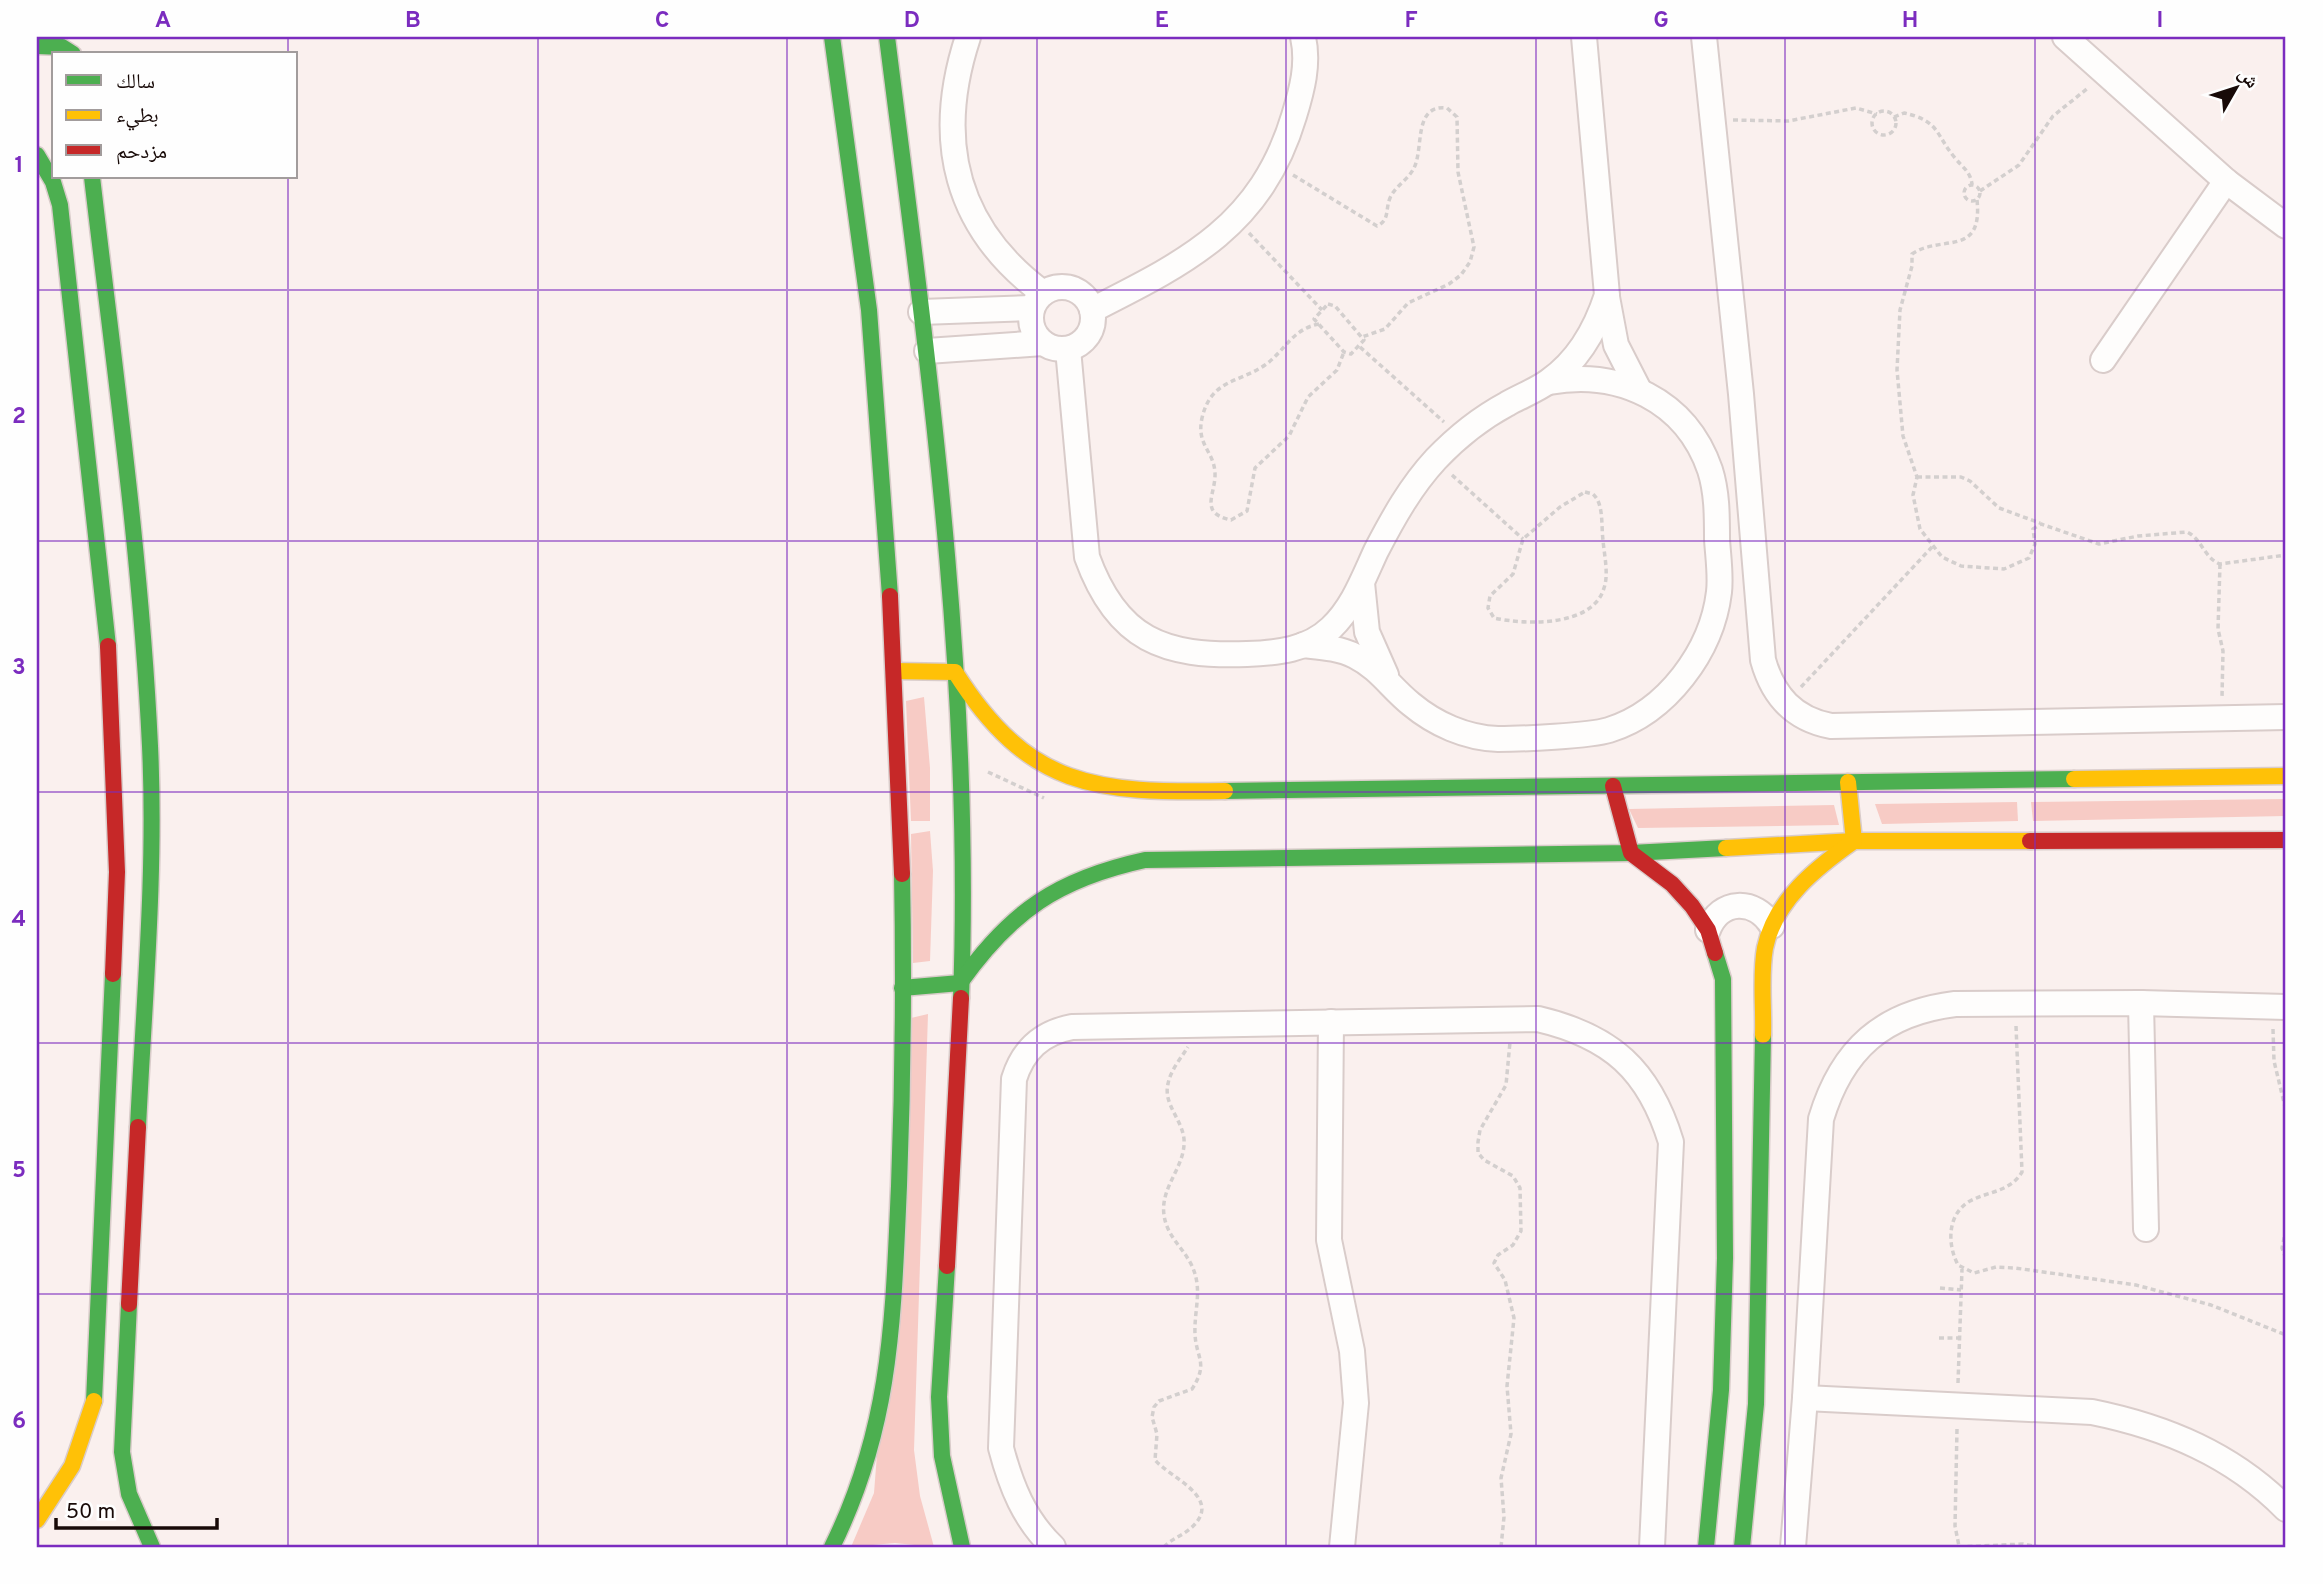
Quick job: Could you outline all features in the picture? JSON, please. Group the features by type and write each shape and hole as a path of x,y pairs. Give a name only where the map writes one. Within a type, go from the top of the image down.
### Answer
{"street":[{"path":"831,1547 859,1489 876,1437 887,1383 903,1096 894,671 878,401 844,112 832,37"},
{"path":"887,37 927,351 963,778 965,884 955,1138 939,1398 942,1456 952,1514 962,1547"},
{"path":"968,37 953,95 956,155 965,198 981,232 1038,301"},
{"path":"1704,37 1714,119 1763,660 1775,691 1785,704 1806,719 1831,726 2286,717"},
{"path":"2065,37 2226,181 2286,226"},
{"path":"1362,580 1367,632 1375,657 1388,679 1409,703 1435,722 1465,734 1497,739 1607,731 1632,720 1674,687 1704,642 1720,590 1716,495 1709,469 1698,445 1682,423 1638,388 1616,345 1607,295 1582,39"},
{"path":"1092,310 1191,257 1236,219 1275,164 1302,91 1310,42"},
{"path":"37,46 62,47 71,52"},
{"path":"37,155 53,182 60,205 105,595 117,872 94,1407 80,1453 58,1494 37,1520"},
{"path":"92,178 142,615 149,749 150,883 122,1452 129,1494 152,1547"},
{"path":"2103,360 2226,181"},
{"path":"921,312 1038,301 1067,287 1083,295 1092,310 1093,318 1088,335 1068,349 1059,349 1043,343 927,351"},
{"path":"1068,349 1087,557 1096,583 1110,606 1129,625 1152,640 1177,651 1204,655 1272,653 1303,645 1329,630 1349,608 1399,507 1435,460 1460,436 1507,404 1549,382 1586,344 1599,320 1607,295"},
{"path":"1038,301 1031,323 1043,343"},
{"path":"1549,382 1595,378 1638,388"},
{"path":"1303,645 1333,648 1353,655 1388,679"},
{"path":"894,671 955,672"},
{"path":"955,672 975,708 993,728 1034,762 1071,779 1116,789 1162,792 2286,776"},
{"path":"1848,782 1854,841"},
{"path":"1614,786 1631,853 1672,884 1692,906 1708,930 1723,979 1726,1258 1721,1390 1706,1547"},
{"path":"960,983 981,951 1017,914 1071,879 1107,867 1145,860 1631,853 1854,841 2286,840"},
{"path":"1742,1547 1757,1390 1763,972 1772,926 1787,898 1809,874 1854,841"},
{"path":"1708,930 1718,913 1738,905 1759,910 1772,926"},
{"path":"902,988 960,983"},
{"path":"2141,1003 2147,1229"},
{"path":"1793,1547 1805,1398 1821,1119 1841,1068 1858,1047 1903,1016 1928,1007 1955,1004 2141,1003 2279,1006"},
{"path":"1053,1547 1023,1510 1009,1479 1001,1448 1014,1079 1028,1050 1055,1030 1072,1027 1538,1019 1569,1026 1599,1040 1624,1059 1646,1083 1662,1111 1671,1142 1652,1547"},
{"path":"1331,1022 1329,1240 1348,1325 1356,1403 1342,1547"},
{"path":"1805,1398 2092,1412 2132,1420 2170,1432 2207,1449 2242,1471 2286,1509"}],"path":[{"path":"2041,524 2033,529 2035,544 2029,558 2004,569 1950,563 1924,538 1913,495 1917,477 1902,428 1897,370 1900,310 1912,266 1912,254 1919,249 1952,245 1968,236 1976,220 1976,200 1980,191 2019,165 2053,116 2105,73"},
{"path":"1275,164 1377,226 1387,218 1393,192 1405,182 1415,165 1421,127 1427,113 1433,108 1447,107 1457,117 1458,172 1474,247 1470,262 1461,275 1449,284 1409,303 1385,329 1362,337"},
{"path":"1714,119 1788,121 1856,108 1877,114 1886,112 1894,117"},
{"path":"1894,117 1904,113 1930,123 1970,174 1972,184 1980,191"},
{"path":"1877,114 1873,127 1885,135 1893,131 1894,117"},
{"path":"1972,184 1964,190 1964,195 1967,199 1976,200"},
{"path":"1236,219 1322,310"},
{"path":"1328,304 1335,306 1362,337 1363,344 1351,355 1344,352 1314,319 1322,310 1328,304"},
{"path":"1319,324 1295,333 1270,361 1227,382 1209,402 1202,418 1201,436 1214,468 1211,504 1222,518 1231,520 1247,512 1255,468 1289,436 1308,397 1337,370 1344,352"},
{"path":"1360,347 1460,436"},
{"path":"2286,427 2286,445"},
{"path":"1435,460 1523,539"},
{"path":"1917,477 1961,477 1970,481 1999,508 2099,544 2138,536 2187,532 2194,535 2212,561 2220,564 2286,555"},
{"path":"1592,494 1600,506 1606,584 1597,602 1574,618 1508,621 1494,618 1488,608 1490,596 1513,574 1523,539 1578,495 1592,494"},
{"path":"1785,704 1932,547"},
{"path":"2220,564 2218,629 2223,651 2222,719"},
{"path":"985,770 1027,792 1053,801"},
{"path":"2015,1003 2022,1171 2016,1181 1989,1196 1972,1200 1956,1216 1949,1241 1958,1265 1974,1273 1996,1267 2015,1268 2136,1285 2211,1305 2286,1335"},
{"path":"2279,1006 2274,1061 2286,1111"},
{"path":"1501,1547 1504,1517 1501,1478 1511,1434 1507,1386 1514,1318 1505,1280 1494,1263 1498,1255 1513,1245 1521,1231 1520,1188 1513,1176 1484,1160 1478,1153 1478,1142 1480,1130 1506,1085 1511,1019"},
{"path":"1164,1547 1190,1529 1198,1520 1201,1508 1199,1497 1192,1487 1168,1474 1155,1460 1157,1434 1152,1417 1154,1407 1159,1401 1192,1389 1201,1370 1195,1335 1199,1306 1196,1279 1185,1254 1171,1236 1164,1213 1164,1197 1178,1168 1184,1140 1181,1125 1167,1097 1168,1081 1201,1025"},
{"path":"2286,1229 2282,1248 2286,1259"},
{"path":"1940,1288 1961,1290"},
{"path":"1939,1338 1960,1338"},
{"path":"1959,1547 2023,1544 2039,1547"}],"shaded area":[{"path":"924,697 930,768 930,821 911,821 906,701"},
{"path":"2286,799 2286,816 2033,821 2031,802"},
{"path":"2017,802 2018,821 1882,824 1875,804"},
{"path":"1834,805 1839,825 1638,828 1629,809"},
{"path":"930,831 933,871 930,961 913,963 911,834"},
{"path":"928,1014 914,1450 920,1496 934,1547 895,1543 851,1547 874,1493 911,1018"}],"traffic: fast":[{"path":"832,37 869,310 890,596"},
{"path":"887,37 944,516 960,757 963,878 961,998"},
{"path":"37,46 62,47 70,52"},
{"path":"37,155 53,182 60,205 108,646"},
{"path":"92,178 133,532 150,746 152,841 138,1127"},
{"path":"1225,791 2074,779"},
{"path":"902,988 960,983 998,936 1039,902 1087,877 1145,860 1631,853 1726,848"},
{"path":"832,1547 852,1502 867,1458 886,1371 891,1327 901,1108 902,874"},
{"path":"1706,1547 1721,1390 1725,1258 1723,979 1715,953"},
{"path":"94,1401 113,974"},
{"path":"1742,1547 1756,1404 1763,1035"},
{"path":"947,1266 939,1397 942,1456 962,1547"},
{"path":"129,1304 122,1452 129,1494 152,1547"}],"traffic: slow":[{"path":"894,671 955,672 983,711 1010,740 1039,762 1069,776 1102,785 1139,790 1225,791"},
{"path":"2074,779 2286,776"},
{"path":"1763,1035 1763,969 1770,931 1799,886 1854,841 1848,782"},
{"path":"1726,848 1854,841 2030,841"},
{"path":"37,1520 72,1466 94,1401"}],"traffic: jam":[{"path":"890,596 902,874"},
{"path":"108,646 117,872 113,974"},
{"path":"1613,786 1631,853 1672,884 1692,906 1708,930 1715,953"},
{"path":"2030,841 2286,840"},
{"path":"947,1266 961,998"},
{"path":"129,1304 138,1127"}]}
